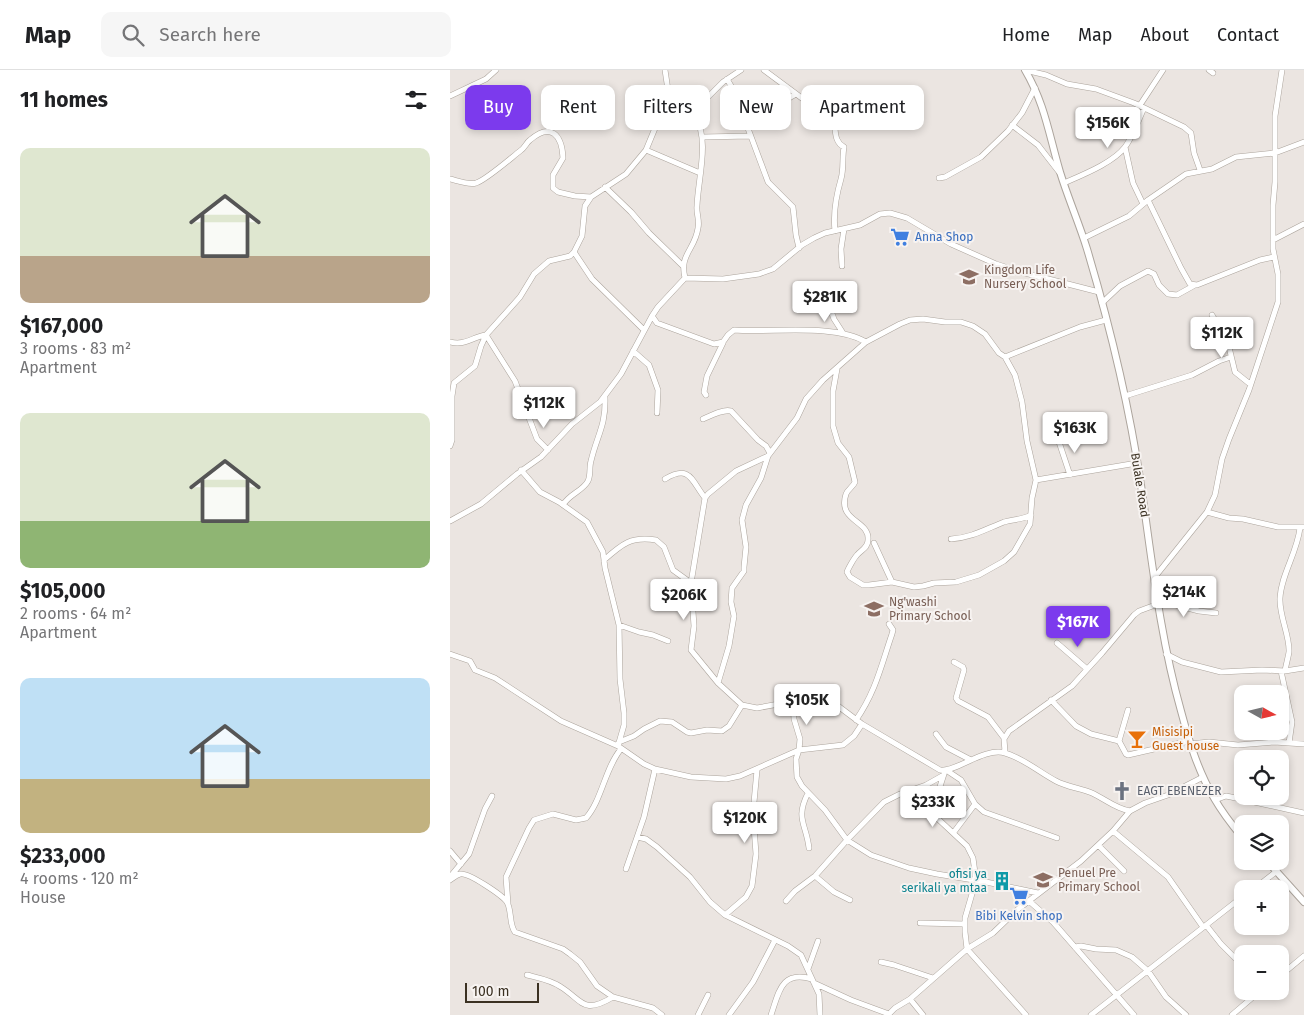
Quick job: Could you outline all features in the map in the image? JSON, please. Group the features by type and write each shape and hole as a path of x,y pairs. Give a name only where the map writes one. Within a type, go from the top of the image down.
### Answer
{"street":[{"path":"450,96 480,82 496,70"},
{"path":"665,70 666,85"},
{"path":"710,96 727,79 741,70"},
{"path":"764,70 832,120 834,124 836,139 844,147 834,216 835,231"},
{"path":"1028,70 1067,84 1096,89 1142,107 1189,130 1200,170"},
{"name":"Bulale Road","path":"1028,70 1044,108 1060,173 1084,238 1125,396 1166,654 1189,742 1203,777 1215,800 1234,826"},
{"path":"1064,183 1092,170 1125,147 1142,107 1163,70"},
{"path":"1154,578 1207,512 1215,495 1222,459 1268,337 1278,302 1278,274 1273,240 1276,109 1282,70"},
{"path":"727,79 730,85"},
{"path":"939,178 945,177 976,160 1022,113 1035,88"},
{"path":"791,96 796,94"},
{"path":"1012,125 1043,149 1060,173"},
{"path":"450,446 452,440 452,396 454,383 476,365 486,335 520,297 531,279 544,265 552,260 570,256 574,252 582,236 585,206 591,197 626,174 646,150 654,130"},
{"path":"685,278 683,266 699,227 696,211 703,137 701,130"},
{"path":"748,130 768,182 793,207 799,248"},
{"path":"450,179 469,184 480,182 521,151 532,138 541,132 551,131 557,134 563,158 553,175 553,188 564,194 591,197"},
{"path":"703,137 750,136"},
{"path":"1084,238 1129,216 1145,202 1186,174 1212,169 1236,157 1275,153 1304,142"},
{"path":"1125,147 1133,183 1189,282 1195,285"},
{"path":"646,150 700,173"},
{"path":"606,187 683,266"},
{"path":"685,278 724,279 759,274 773,269 813,238 860,225 880,214 890,213 907,218 958,247 996,264 1099,292"},
{"path":"1273,240 1304,224"},
{"path":"842,266 841,249 844,229"},
{"path":"574,252 592,279 644,330"},
{"path":"1102,303 1120,286 1148,271 1154,274 1168,294 1177,294 1195,285 1260,260 1274,257"},
{"path":"450,521 481,504 521,470 541,457 572,424 605,397 621,374 652,316 685,278"},
{"path":"828,303 834,319 843,333"},
{"path":"1212,315 1228,342 1234,372 1250,384"},
{"path":"652,316 657,323 714,344 723,342"},
{"path":"718,683 729,646 734,616 731,602 732,588 744,571 746,547 742,520 746,505 761,478 769,454 797,418 806,399 823,380 866,342 883,332 910,320 924,319 961,322 985,334 1005,357 1015,375 1022,402 1027,441 1036,480 1032,498 1030,524 1014,552 1004,561 979,575 956,582 934,583 914,587 892,582 863,585 850,577 847,572 857,555 867,546 868,538 867,533 848,515 844,506 847,493 855,485 855,482 849,457 838,443 833,426 833,391 837,368"},
{"path":"1005,357 1080,327 1106,320"},
{"path":"706,395 704,384 723,342 734,330 833,332 843,333 866,342"},
{"path":"450,342 461,344 476,337 486,335"},
{"path":"486,335 514,381 537,439 548,450"},
{"path":"633,351 649,364 658,390 658,413"},
{"path":"1125,396 1192,375 1231,357"},
{"path":"563,505 568,498 588,482 591,462 604,423 605,397"},
{"path":"703,418 728,410 758,440 766,446 773,447"},
{"path":"1059,437 1070,475"},
{"path":"766,446 769,454"},
{"path":"769,454 732,474 710,491 705,498 691,583 694,626 691,650 694,655 718,683 742,705 757,708 793,702 828,701 921,760 961,780 975,804 984,812 1058,838"},
{"path":"1036,480 1137,462"},
{"path":"521,470 540,492 563,505 586,522 598,542 619,625 620,679 624,725 614,759 602,788 586,818 576,820 552,814 541,817 531,823 506,877 508,904 513,930 563,949 576,958 596,986 614,997 653,1008 662,1015"},
{"path":"665,480 684,472 690,477 705,498"},
{"path":"1207,512 1228,518 1278,527 1302,527 1296,551 1288,567 1280,598 1282,620 1289,649 1283,671 1292,722 1289,743"},
{"path":"951,539 972,536 1003,523 1020,520 1031,515"},
{"path":"604,560 631,540 656,540 664,547 673,570 691,583"},
{"path":"874,543 892,582"},
{"path":"1004,738 1015,725 1066,691 1139,611 1157,602 1216,613"},
{"path":"856,720 868,703 875,688 893,630 889,624"},
{"path":"619,625 668,641"},
{"path":"1057,643 1087,669"},
{"path":"450,654 470,661 475,670 491,675 561,721 619,746 633,758 655,770 683,776 718,779 740,776 799,750 843,745 854,736 862,724"},
{"path":"1166,654 1182,662 1221,672 1283,671 1304,668"},
{"path":"954,662 963,667 964,670 956,698 958,701 988,717 1004,738 1005,752"},
{"path":"1052,700 1076,726 1091,734 1119,741"},
{"path":"793,702 794,719 800,733 795,770 799,782 825,810 847,840 871,855 909,868 1038,893"},
{"path":"619,746 660,721 672,722 687,732 692,733 707,730 722,731 729,726 742,705"},
{"path":"1128,710 1119,741 1128,755 1189,742 1238,745 1274,742 1304,744"},
{"path":"936,734 946,747 970,759"},
{"path":"786,901 815,876 884,802 926,784 944,772 970,759 997,751 1005,752 1022,760 1058,782 1094,794 1116,807 1130,811"},
{"path":"626,869 644,817 655,770"},
{"path":"725,915 746,898 752,886 756,854 753,812 757,770"},
{"path":"944,772 934,805 934,812 937,818 954,832 970,851 975,865 976,880 965,924 967,949 1026,1015"},
{"path":"771,1015 778,992 788,980 798,976 813,981 851,1000 889,1014 910,999 967,949 993,933 1038,893 1081,862 1113,831 1130,811 1145,803 1162,798 1203,777"},
{"path":"808,792 801,810 809,848"},
{"path":"450,879 469,854 485,809 492,796"},
{"path":"1215,800 1226,796 1304,813"},
{"path":"954,832 961,826 975,804"},
{"path":"1113,831 1168,877 1205,926 1234,957"},
{"path":"637,837 646,839 657,846 690,876 710,902 725,915 800,955 819,994 820,1015"},
{"path":"1098,846 1124,871"},
{"path":"450,851 461,864"},
{"path":"1266,880 1277,871 1304,902"},
{"path":"450,879 457,875 466,874 500,894 508,904"},
{"path":"815,876 834,892 850,900"},
{"path":"1029,901 1053,922 1134,1015"},
{"path":"1091,1015 1234,903"},
{"path":"920,922 965,924"},
{"path":"729,1015 756,977 775,940"},
{"path":"808,969 818,941"},
{"path":"1075,947 1081,946 1123,952 1132,957 1148,971 1166,997 1186,1015"},
{"path":"1289,968 1304,956"},
{"path":"881,962 933,978"},
{"path":"528,975 559,985 577,1004 590,1012 597,1011 605,1006 614,997"},
{"path":"698,1015 708,995"},
{"path":"910,999 923,1015"},
{"path":"1232,1015 1250,1000"}],"place":[{"name":"Anna Shop","path":"900,237"},
{"name":"Kingdom Life Nursery School","path":"969,277"},
{"name":"Ng'washi Primary School","path":"874,609"},
{"name":"Misisipi Guest house","path":"1137,739"},
{"name":"EAGT EBENEZER","path":"1122,791"},
{"name":"Penuel Pre Primary School","path":"1043,880"},
{"name":"ofisi ya serikali ya mtaa","path":"1002,881"},
{"name":"Bibi Kelvin shop","path":"1019,896"}]}
